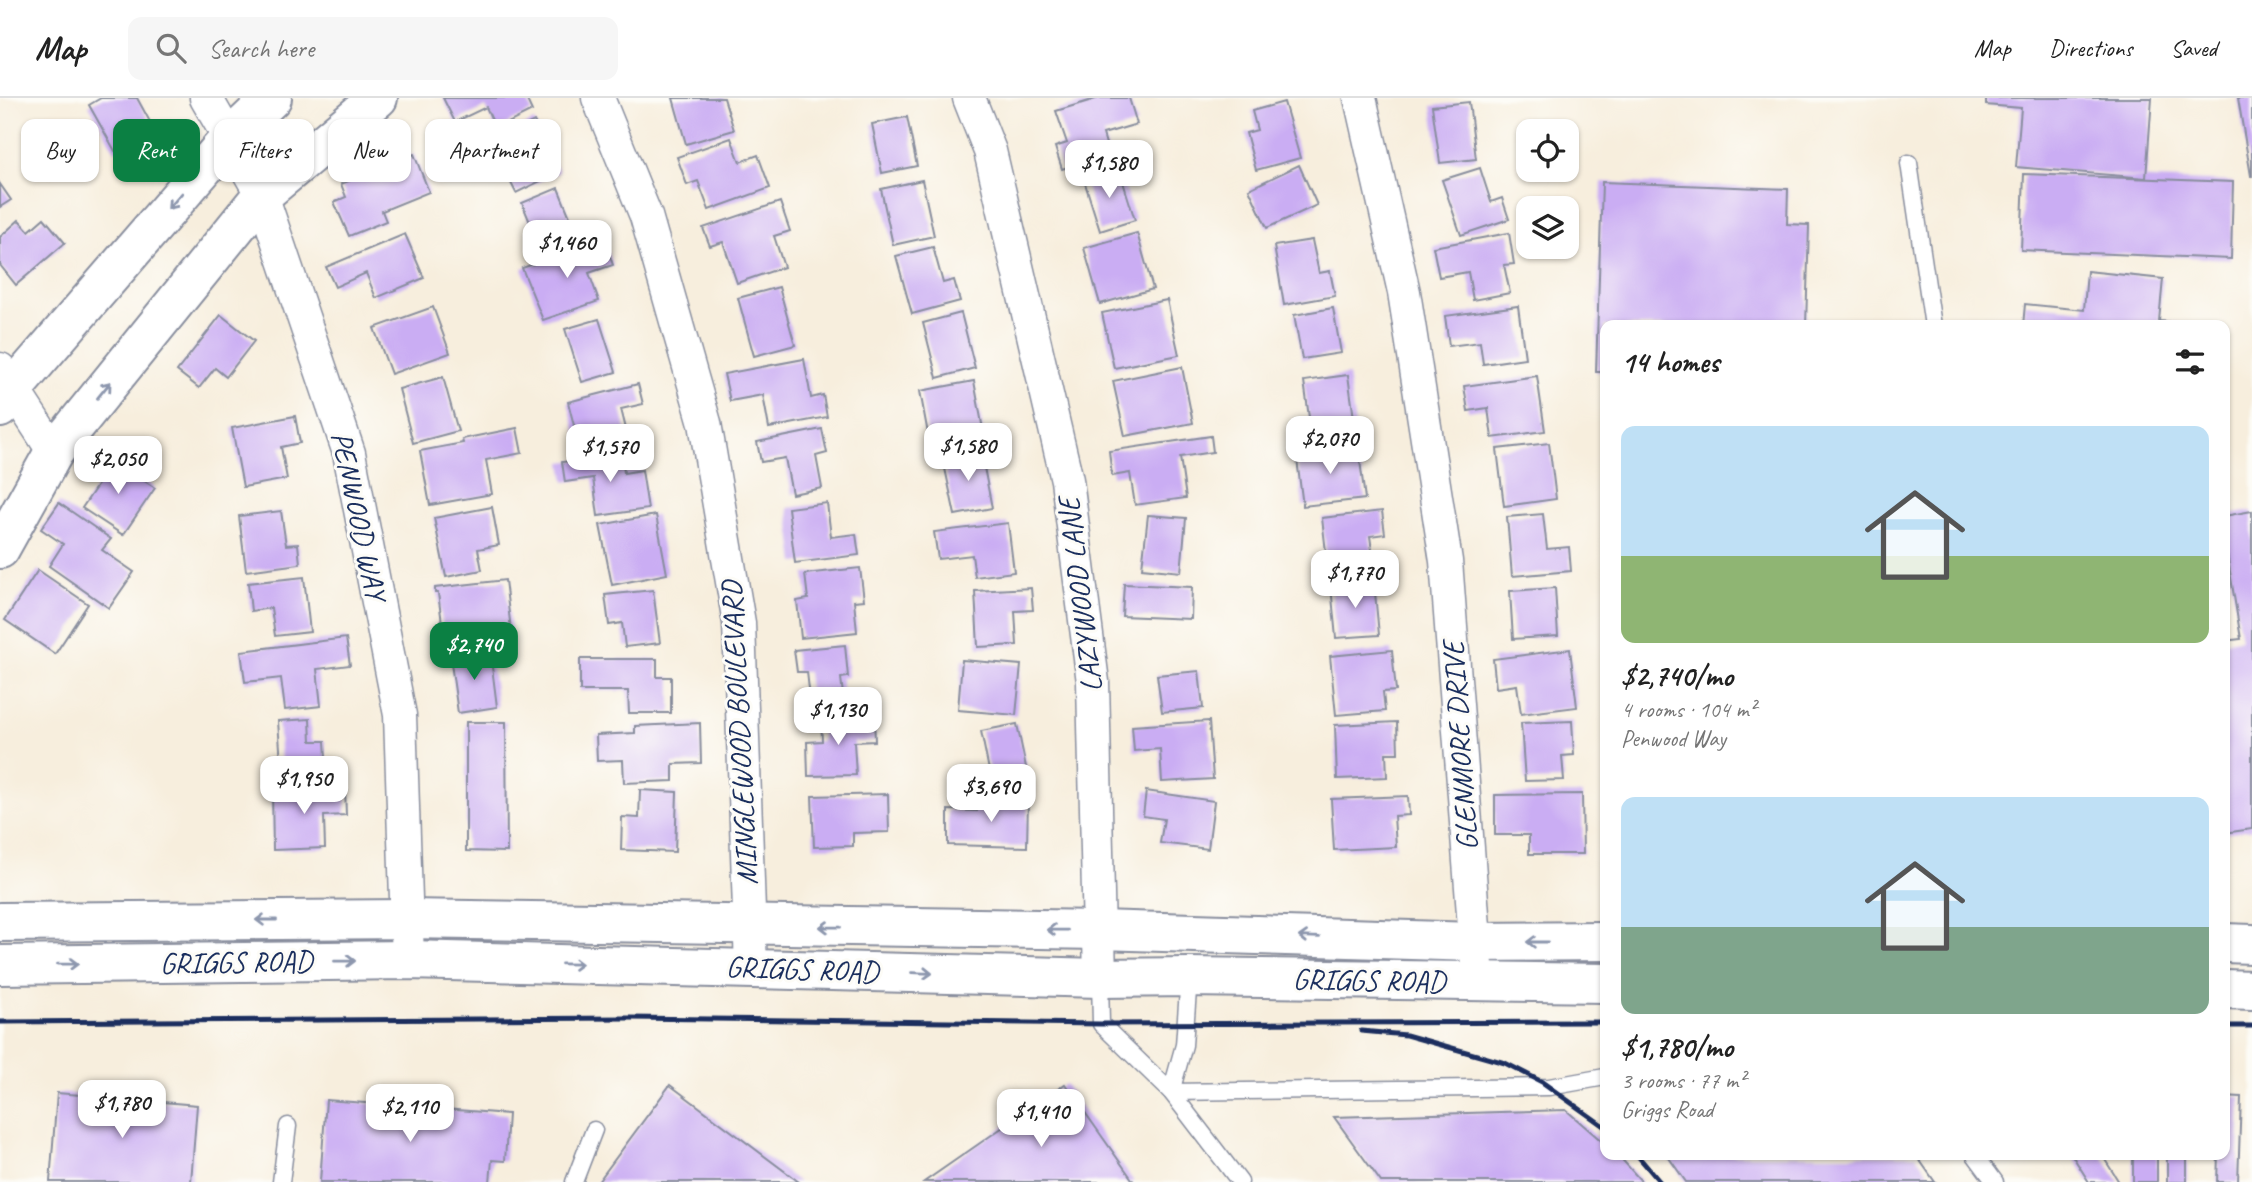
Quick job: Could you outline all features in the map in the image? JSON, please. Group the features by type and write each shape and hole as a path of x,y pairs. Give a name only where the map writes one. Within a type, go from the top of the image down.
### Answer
{"main road":[{"path":"250,119 272,98"},
{"path":"0,549 54,452 262,195 378,98"},
{"path":"4,389 214,156"},
{"name":"GRIGGS ROAD","path":"0,922 407,919 1100,930 1474,942 1600,942"},
{"path":"2230,943 2252,944"},
{"name":"GRIGGS ROAD","path":"0,965 408,960 1100,978 1600,983"},
{"path":"2230,989 2252,990"}],"street":[{"name":"PENWOOD WAY","path":"206,98 218,119"},
{"name":"MINGLEWOOD BOULEVARD","path":"597,98 646,216 705,423 738,623 751,968"},
{"name":"LAZYWOOD LANE","path":"969,98 989,151 1067,480 1093,682 1100,978"},
{"name":"GLENMORE DRIVE","path":"1360,98 1404,292 1446,561 1478,982"},
{"name":"PENWOOD WAY","path":"254,182 262,195 349,453 400,715 408,960"},
{"path":"4,389 54,452"}],"lane":[{"path":"1909,163 1932,320"},
{"path":"1171,1092 1184,1045 1189,977"},
{"path":"1100,978 1101,1024 1171,1092 1240,1182"},
{"path":"1171,1092 1549,1087 1600,1078"},
{"path":"281,1182 288,1126"},
{"path":"574,1182 594,1130"},
{"path":"1979,1160 1995,1182"}],"building":[{"path":"101,98 137,98 149,119 113,119 113,147 89,105"},
{"path":"443,98 526,98 532,111 516,119 491,119 486,107 461,119 454,119"},
{"path":"673,98 724,98 734,130 686,144"},
{"path":"1099,98 1129,98 1137,124 1103,134 1109,154 1062,169 1055,147 1067,143 1056,111"},
{"path":"1986,98 2152,98 2146,178 2016,167 2021,108 1986,105"},
{"path":"2238,98 2252,98 2252,176 2251,176"},
{"path":"1284,102 1300,158 1256,170 1246,133 1257,130 1252,111"},
{"path":"1469,102 1476,159 1440,163 1432,106"},
{"path":"907,117 917,166 882,173 872,124"},
{"path":"731,138 740,162 758,155 770,188 709,210 698,181 687,185 677,157"},
{"path":"414,154 429,192 382,211 386,221 349,236 334,202 346,197 341,184 411,182 411,155"},
{"path":"1299,165 1317,205 1267,228 1249,189"},
{"path":"1480,168 1491,202 1502,198 1509,219 1461,235 1442,180"},
{"path":"1119,169 1135,220 1100,231 1084,180"},
{"path":"2024,174 2233,182 2231,259 2021,250"},
{"path":"922,180 934,236 893,245 881,189"},
{"path":"510,182 539,182 516,193"},
{"path":"1602,182 1788,189 1787,224 1809,225 1806,320 1600,320 1600,372 1596,372"},
{"path":"0,184 11,200 0,207"},
{"path":"558,188 579,239 543,254 522,203"},
{"path":"780,202 790,231 774,236 784,267 737,283 723,242 710,246 703,228"},
{"path":"44,218 65,243 16,285 0,265 0,237 19,220 29,231"},
{"path":"1137,233 1153,289 1100,304 1084,248"},
{"path":"1509,233 1514,264 1504,265 1510,293 1473,300 1468,272 1439,277 1433,247"},
{"path":"405,234 424,278 376,298 366,273 335,287 326,267"},
{"path":"604,240 613,265 589,273 599,301 543,320 522,268"},
{"path":"1312,240 1319,273 1330,271 1335,296 1284,305 1274,246"},
{"path":"933,247 943,283 954,280 960,301 912,314 896,256"},
{"path":"2087,271 2163,279 2159,320 2024,320 2025,304 2084,310"},
{"path":"779,287 795,345 754,356 738,298"},
{"path":"1167,300 1179,355 1114,368 1102,313"},
{"path":"1518,306 1525,358 1483,364 1480,342 1449,346 1445,316"},
{"path":"433,307 450,353 391,374 374,328"},
{"path":"1333,308 1341,353 1302,359 1294,315"},
{"path":"961,313 975,368 937,378 923,323"},
{"path":"221,315 254,341 226,377 215,368 199,388 177,371"},
{"path":"599,319 616,372 582,382 565,329"},
{"path":"804,359 811,398 823,395 827,417 769,428 763,395 730,401 724,374"},
{"path":"1182,367 1193,423 1125,436 1113,381"},
{"path":"1348,375 1356,433 1312,439 1304,381"},
{"path":"1537,376 1545,431 1492,438 1488,408 1468,411 1464,386"},
{"path":"443,377 458,431 413,443 399,389"},
{"path":"974,381 985,440 931,450 920,391"},
{"path":"638,384 643,404 621,409 629,441 581,453 568,402"},
{"path":"295,416 300,443 281,447 287,479 243,487 232,428"},
{"path":"517,428 522,453 486,460 492,494 430,505 420,451 463,443 462,439"},
{"path":"822,429 827,453 816,456 822,488 792,494 785,458 761,462 757,442"},
{"path":"1211,436 1213,452 1180,457 1186,498 1135,505 1130,473 1112,476 1109,451"},
{"path":"1549,443 1556,499 1504,506 1497,449"},
{"path":"1358,445 1365,499 1303,506 1296,452"},
{"path":"981,452 992,508 955,515 943,459"},
{"path":"104,454 155,488 123,535 82,508 105,474 95,468"},
{"path":"622,454 624,473 642,470 648,509 598,516 593,478 565,482 562,462"},
{"path":"59,503 111,539 102,550 134,572 109,608 49,566 63,544 41,529"},
{"path":"827,503 831,537 856,534 859,555 795,563 788,508"},
{"path":"492,507 499,545 478,549 482,570 446,577 434,518"},
{"path":"281,511 286,545 298,544 300,564 246,571 239,516"},
{"path":"1382,511 1385,534 1370,536 1374,564 1328,569 1322,518"},
{"path":"2252,511 2252,829 2230,832 2230,640 2241,639 2230,572 2230,515"},
{"path":"1543,514 1547,549 1569,547 1571,571 1512,576 1507,517"},
{"path":"656,515 667,574 612,585 600,525"},
{"path":"1148,515 1186,518 1181,572 1142,568"},
{"path":"1008,523 1014,572 975,577 972,555 938,559 934,532"},
{"path":"860,568 864,600 854,601 857,632 801,638 797,601 808,599 805,574"},
{"path":"38,570 88,604 55,654 5,620"},
{"path":"304,577 310,632 275,636 271,608 251,611 248,583"},
{"path":"505,580 511,630 444,638 435,588"},
{"path":"1374,582 1379,635 1336,638 1331,586"},
{"path":"1124,584 1192,587 1191,619 1122,616"},
{"path":"1031,588 1033,610 1015,611 1017,645 978,647 975,591"},
{"path":"1555,588 1558,636 1513,639 1510,591"},
{"path":"653,590 660,643 625,647 622,623 609,625 605,595"},
{"path":"346,638 350,665 317,669 321,706 285,710 281,678 245,682 241,651"},
{"path":"845,645 848,677 841,678 844,703 811,707 807,672 797,672 794,650"},
{"path":"1570,649 1577,707 1521,714 1517,685 1496,688 1493,659"},
{"path":"1392,650 1396,691 1383,692 1385,711 1336,715 1330,656"},
{"path":"490,651 497,707 458,713 450,656"},
{"path":"580,659 657,659 657,677 671,677 671,713 629,713 628,691 580,691"},
{"path":"962,660 1021,665 1016,715 958,710"},
{"path":"1199,671 1203,708 1162,712 1157,675"},
{"path":"874,718 875,741 854,742 856,775 808,776 807,742 822,741 821,720"},
{"path":"310,719 311,741 325,741 327,775 282,777 278,721"},
{"path":"1209,721 1213,779 1162,782 1160,749 1134,751 1132,726"},
{"path":"1572,721 1574,755 1562,756 1564,780 1525,781 1521,723"},
{"path":"466,722 506,722 507,852 466,851"},
{"path":"1397,722 1398,753 1386,753 1387,777 1337,779 1335,725"},
{"path":"700,723 701,763 673,764 673,781 624,783 623,760 597,761 596,735 635,733 635,726"},
{"path":"1017,724 1028,777 992,785 981,731"},
{"path":"345,787 346,815 324,816 325,848 273,850 272,788"},
{"path":"640,790 677,792 675,852 621,850 622,817 639,818"},
{"path":"1146,791 1214,801 1208,849 1160,843 1164,819 1143,816"},
{"path":"888,794 889,832 853,833 853,846 814,847 812,796"},
{"path":"1582,794 1583,854 1529,854 1529,835 1495,835 1495,795"},
{"path":"1408,796 1409,815 1394,816 1396,847 1334,850 1331,799"},
{"path":"977,798 1028,799 1027,847 948,845 948,810 977,811"},
{"path":"1065,1084 1134,1182 924,1182"},
{"path":"670,1085 799,1182 598,1182"},
{"path":"57,1093 197,1105 191,1182 50,1182"},
{"path":"2230,1096 2241,1097 2238,1182 2217,1182 2218,1160 2230,1160"},
{"path":"326,1100 508,1114 505,1161 492,1160 490,1182 320,1182"},
{"path":"1566,1110 1600,1140 1600,1160 1622,1160 1642,1182 1381,1182 1334,1117"},
{"path":"1671,1160 1920,1160 1935,1182 1686,1182"},
{"path":"2075,1160 2105,1160 2119,1182 2089,1182"},
{"path":"2133,1160 2157,1160 2157,1182 2133,1182"},
{"path":"2167,1160 2187,1160 2187,1182 2167,1182"}],"railway":[{"path":"0,1022 629,1018 1101,1024 1600,1022"},
{"path":"2230,1026 2252,1026"},
{"path":"1361,1031 1406,1035 1505,1063 1542,1082 1600,1123"},
{"path":"1641,1160 1660,1182"}]}
